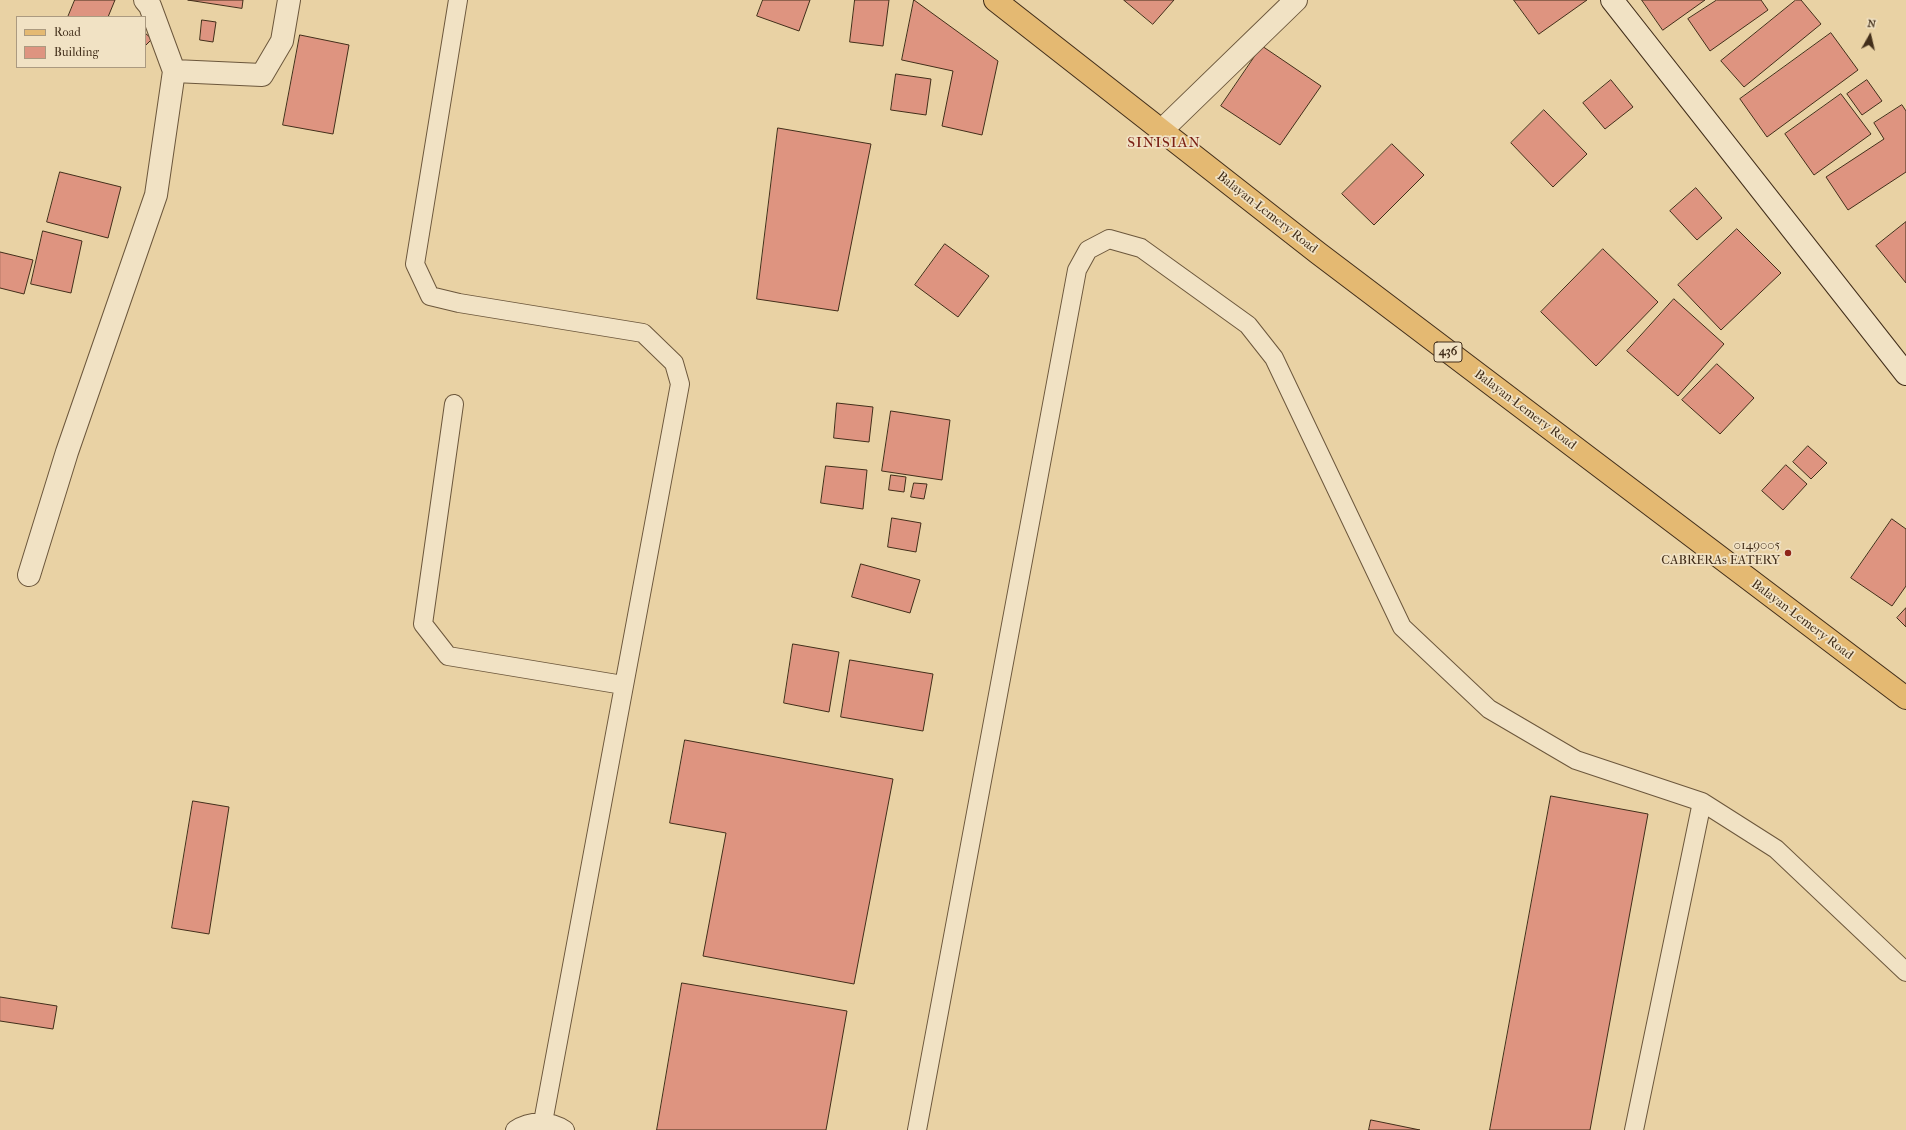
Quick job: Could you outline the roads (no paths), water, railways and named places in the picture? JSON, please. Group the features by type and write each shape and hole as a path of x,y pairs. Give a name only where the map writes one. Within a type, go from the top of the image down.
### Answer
{"main road":[{"name":"Balayan-Lemery Road","path":"995,0 1337,268 1906,698"}],"street":[{"path":"29,576 67,452 156,195 174,71 150,6 145,0"},
{"path":"174,71 262,75 282,41 289,0"},
{"path":"1162,130 1296,0"},
{"path":"1612,0 1906,374"}],"lane":[{"path":"458,0 415,264 430,296 459,303 643,333 674,363 680,384 543,1122"},
{"path":"917,1130 1077,270 1088,250 1109,240 1141,248 1248,325 1274,358 1402,627 1489,709 1576,760 1702,802 1776,849 1906,972"},
{"path":"454,404 423,624 448,656 623,685"},
{"path":"1634,1130 1702,802"},
{"path":"515,1130 529,1123 543,1122 558,1126 565,1130"}],"place":[{"name":"0149005 CABRERAs EATERY","path":"1788,553"}],"district":[{"name":"SINISIAN","path":"1164,143"}]}
